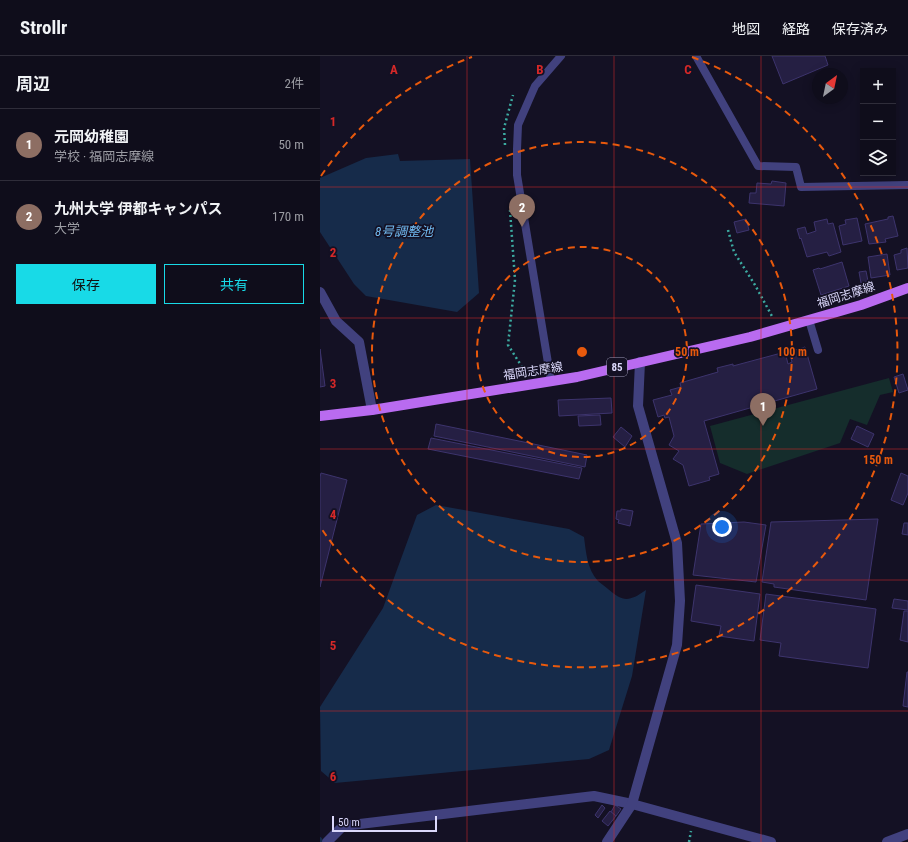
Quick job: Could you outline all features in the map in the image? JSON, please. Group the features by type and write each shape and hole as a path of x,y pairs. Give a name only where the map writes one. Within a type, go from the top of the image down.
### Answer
{"main road":[{"name":"福岡志摩線","path":"320,416 372,410 578,377 750,337 861,305 908,288"}],"street":[{"path":"320,292 336,321 359,342 372,410"},
{"path":"607,842 632,804 677,645 680,601 677,543 638,406 640,362"},
{"path":"327,842 343,826 594,796 632,804 771,842"},
{"path":"887,842 908,834"}],"lane":[{"path":"551,381 517,174 517,149 518,125 535,86 560,56"},
{"path":"696,56 758,166 796,167 801,187 908,185"},
{"path":"809,320 818,350"}],"path":[{"path":"505,149 504,128 513,95"},
{"path":"510,206 515,280 508,345 533,384"},
{"path":"728,230 734,252 755,285 778,329"}],"green space":[{"path":"889,378 893,392 880,395 867,425 850,419 840,443 747,474 720,463 710,426"}],"water":[{"name":"8号調整池","path":"398,154 400,161 470,159 479,293 457,312 366,296 354,284 320,232 320,178 366,158"},
{"path":"436,505 569,529 584,537 585,549 591,571 598,581 613,593 626,599 635,597 646,590 632,676 609,750 589,759 335,783 321,771 320,707 383,608 417,515"}],"building":[{"path":"772,56 825,56 828,65 821,68 812,68 812,72 783,84"},
{"path":"772,181 786,183 784,206 749,203 750,193 756,193 757,183 771,184"},
{"path":"893,216 898,236 885,239 886,242 869,244 865,224 888,219 888,217"},
{"path":"857,218 862,241 843,245 839,226 846,224 845,220"},
{"path":"746,219 749,230 737,233 734,222"},
{"path":"827,219 828,224 833,223 841,252 829,256 827,252 807,257 797,229 805,227 807,234 816,231 814,222"},
{"path":"907,248 908,268 897,270 894,255 901,253 901,250"},
{"path":"887,254 890,275 871,278 868,257"},
{"path":"842,262 849,286 821,295 813,270"},
{"path":"866,271 868,281 861,283 859,272"},
{"path":"805,347 817,389 704,421 719,474 709,477 710,480 689,486 683,465 673,459 679,451 669,445 674,436 669,417 665,418 664,415 658,417 653,400 672,395 670,390 681,387 680,383 718,372 717,368 733,364 733,366 785,352 788,364 792,362 789,352"},
{"path":"320,349 325,386 320,387"},
{"path":"903,374 908,390 899,393 894,377"},
{"path":"611,398 612,413 559,416 558,400"},
{"path":"600,415 601,425 579,426 578,416"},
{"path":"436,424 587,455 585,467 434,436"},
{"path":"857,426 874,434 868,447 851,439"},
{"path":"621,427 632,436 625,447 613,437"},
{"path":"431,438 582,468 579,479 428,449"},
{"path":"321,473 347,480 320,587 320,477"},
{"path":"901,473 908,476 908,493 903,505 891,500"},
{"path":"621,509 633,511 630,526 618,523 619,520 616,519 617,511 621,511"},
{"path":"878,519 866,600 774,587 774,584 762,582 771,522"},
{"path":"744,522 766,525 756,582 693,575 701,524"},
{"path":"904,523 908,523 908,535 902,534"},
{"path":"696,585 760,594 754,641 719,636 721,626 691,621"},
{"path":"766,594 876,609 868,668 779,656 781,643 760,640"},
{"path":"894,599 908,601 908,610 892,608"},
{"path":"904,611 908,611 908,642 900,640"},
{"path":"908,672 908,707 903,706"},
{"path":"602,805 605,808 598,818 595,815"},
{"path":"615,805 621,809 616,816 611,812"},
{"path":"610,811 616,816 608,826 602,821"}],"place":[{"name":"九州大学 伊都キャンパス","path":"522,227"},
{"name":"元岡幼稚園","path":"763,426"}]}
